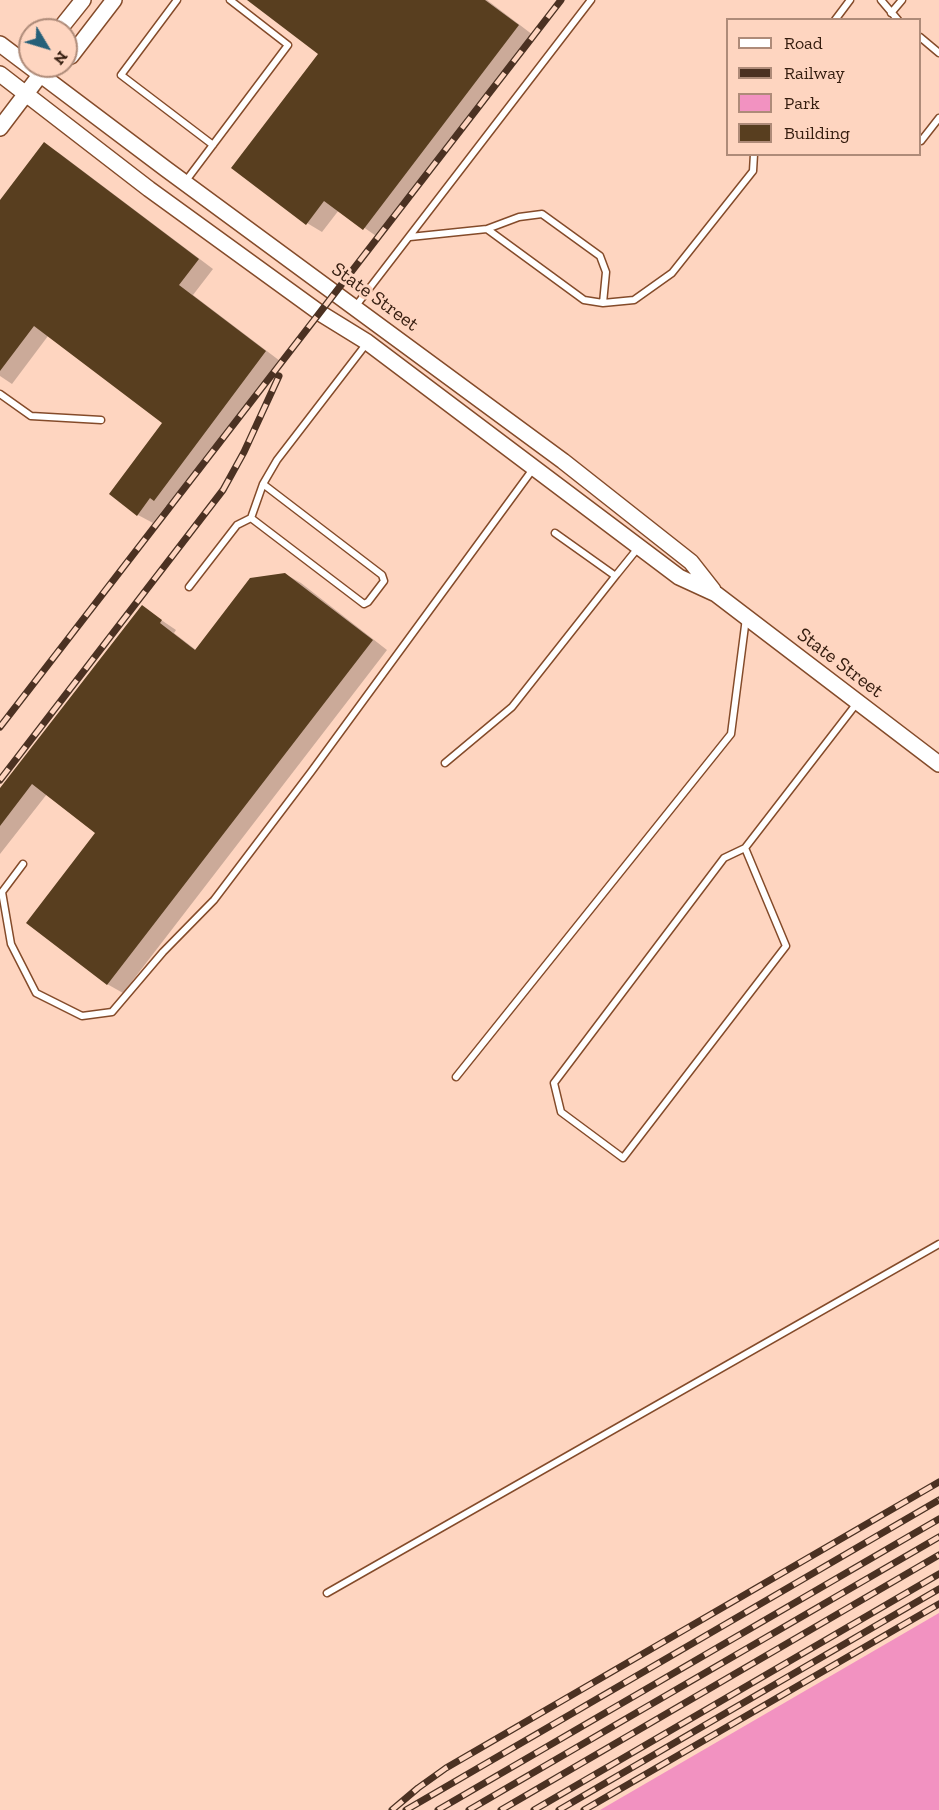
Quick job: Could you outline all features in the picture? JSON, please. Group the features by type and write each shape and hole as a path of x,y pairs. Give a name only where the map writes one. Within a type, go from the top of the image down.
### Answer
{"street":[{"path":"69,18 83,0"},
{"path":"78,47 114,0"},
{"name":"State Street","path":"0,44 18,53"},
{"name":"State Street","path":"0,74 159,196 320,313 367,342 679,577 716,594 939,764"},
{"path":"0,128 38,78"},
{"name":"State Street","path":"58,78 184,183 563,460 690,562 716,594"}],"lane":[{"path":"177,0 121,75 213,145"},
{"path":"184,183 288,45 230,0"},
{"path":"354,308 591,0"},
{"path":"836,18 850,0"},
{"path":"881,0 896,18"},
{"path":"891,13 902,0"},
{"path":"921,38 939,53"},
{"path":"921,141 939,118"},
{"path":"487,229 584,300 603,303 634,300 672,273 753,171 754,156"},
{"path":"410,237 487,229 519,217 542,214 600,256 606,272 603,303"},
{"path":"189,587 237,525 251,518 263,484 277,460 367,342"},
{"path":"0,394 31,416 101,420"},
{"path":"23,864 2,892 11,944 36,993 82,1016 112,1012 163,952 214,900 533,469"},
{"path":"251,518 364,604 384,581 382,575 263,484"},
{"path":"555,533 609,573 617,574"},
{"path":"445,763 512,707 638,547"},
{"path":"456,1077 731,734 747,617"},
{"path":"746,848 786,946 623,1158 561,1112 554,1083 724,858 746,848 858,702"},
{"path":"327,1593 939,1244"}],"green space":[{"path":"939,1613 939,1810 600,1810"}],"building":[{"path":"247,0 485,0 519,25 363,230 324,201 306,225 231,168 318,54"},
{"path":"44,142 199,259 179,285 266,351 154,501 150,498 137,516 109,494 162,423 34,326 0,371 0,200"},
{"path":"285,573 373,640 107,985 26,923 95,833 32,784 0,826 0,788 142,605 162,620 160,623 195,650 250,578"}],"railway":[{"path":"0,727 561,0"},
{"path":"0,780 223,490 244,452 279,376"},
{"path":"392,1810 446,1768 939,1482"},
{"path":"406,1810 939,1500"},
{"path":"438,1810 939,1519"},
{"path":"469,1810 939,1537"},
{"path":"501,1810 939,1555"},
{"path":"534,1810 939,1574"},
{"path":"559,1810 939,1589"},
{"path":"584,1810 939,1604"}]}
